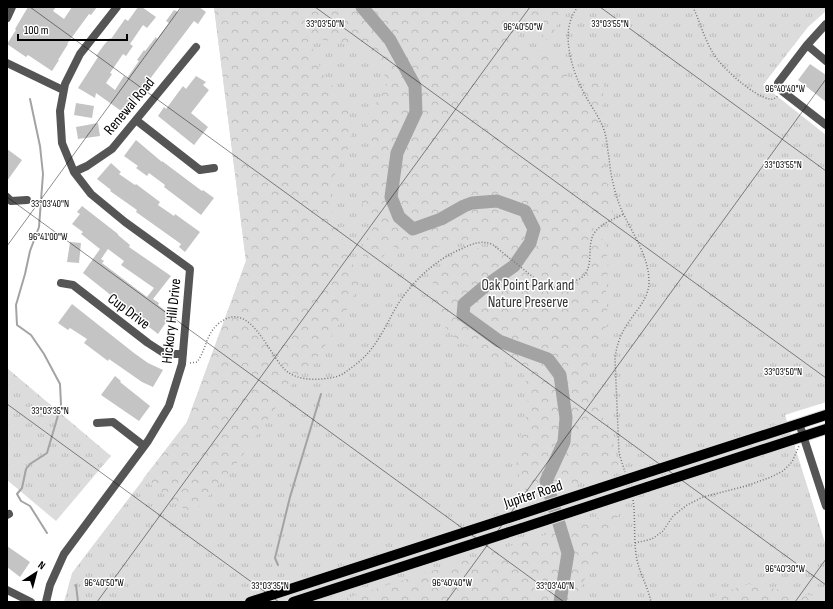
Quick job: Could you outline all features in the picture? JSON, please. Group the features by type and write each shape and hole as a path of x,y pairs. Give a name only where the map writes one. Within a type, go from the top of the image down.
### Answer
{"main road":[{"name":"Jupiter Road","path":"250,602 826,415"},
{"name":"Jupiter Road","path":"293,602 826,429"}],"street":[{"path":"7,18 12,7"},
{"name":"Hickory Hill Drive","path":"46,602 50,585 64,554 144,446 169,406 182,364 190,269 125,222 91,194 74,172 62,143 60,111 65,84 80,54 117,7"},
{"path":"826,24 779,80 780,88 826,125"},
{"path":"807,45 826,61"},
{"name":"Renewal Road","path":"74,172 87,166 112,149 196,47"},
{"path":"7,63 64,90"},
{"path":"136,120 200,170 214,168"},
{"path":"7,197 11,201 27,200"},
{"name":"Cup Drive","path":"61,283 73,285 148,343 162,352 183,354"},
{"path":"97,423 113,422 144,446"},
{"path":"799,423 826,506"},
{"path":"7,590 31,602"}],"path":[{"path":"578,7 568,24 568,45 572,63 583,92 601,121 606,134 612,177 617,199 643,253 649,279 645,298 625,328 617,345 615,359 619,453 625,474"},
{"path":"693,7 698,17 704,37 714,54 732,75 750,89 771,100 775,98 780,88"},
{"path":"182,364 197,362 203,355 205,343 210,333 220,323 233,317 243,319 250,323 263,338 279,364 288,372 297,377 313,379 333,378 345,373 367,354 385,330 406,293 420,276 437,262 453,252 476,242 484,241 492,244 543,285 551,288 561,288 582,278 589,269 591,239 595,232 601,226 624,214"},
{"path":"635,543 652,539 663,531 673,516 687,505 703,496 746,486 783,471 792,462 804,436"},
{"path":"632,494 635,518 637,561 649,591 651,602"}],"green space":[{"name":"Oak Point Park and Nature Preserve","path":"214,7 826,7 826,11 808,27 763,85 826,135 826,402 785,415 826,546 826,602 64,602 72,573 187,422 246,261"},
{"path":"214,7 567,7 553,33 547,40 529,20 519,29 518,46 525,54 540,50 555,57 566,70 568,83 578,91 587,82 592,80 604,82 601,130 603,165 613,212 589,223 606,245 608,268 606,290 608,324 594,346 585,374 593,398 611,434 620,471 531,498 523,486 516,468 519,442 526,416 529,390 521,368 498,361 475,351 454,338 434,312 430,297 434,278 446,267 477,248 492,253 496,240 489,233 461,242 443,245 413,258 393,246 377,263 365,262 361,249 376,223 364,217 362,201 369,173 372,134 364,118 375,105 388,83 379,63 350,43 334,42 307,36 323,74 344,100 352,122 350,145 334,176 329,204 349,257 361,279 343,318 319,355 291,386 238,462 192,515 143,479 187,422 246,261"},
{"path":"7,368 111,456 56,521 7,480"},
{"path":"620,511 573,602 335,602"},
{"path":"749,584 814,596 814,602 710,602 716,595"}],"building":[{"path":"28,7 56,7 53,11 64,19 72,7 97,7 91,15 89,14 67,44 52,71 28,55 26,57 7,44"},
{"path":"138,7 142,7 156,17 147,28 143,25 130,44 133,46 126,56 123,54 110,73 112,74 106,83 115,90 124,76 127,78 139,61 137,60 144,50 145,51 156,37 157,39 169,23 166,21 174,10 178,12 182,7 199,7 206,12 198,24 194,21 124,113 96,93 95,98 78,88 104,45 110,38 111,39 125,19 128,21"},
{"path":"810,64 826,75 826,102 798,80"},
{"path":"196,76 206,82 203,85 209,90 191,113 208,127 194,145 158,116 164,107 166,109 183,86 186,89"},
{"path":"76,103 94,106 92,118 74,115"},
{"path":"98,123 100,136 78,139 76,127"},
{"path":"136,140 162,162 214,198 201,215 164,187 165,185 149,173 147,176 136,168 138,166 124,156"},
{"path":"7,149 22,160 7,181"},
{"path":"111,163 121,172 119,174 135,185 136,184 160,202 158,205 174,216 175,214 200,232 185,252 179,247 181,244 136,212 137,210 110,191 111,190 97,179"},
{"path":"82,206 118,234 130,245 129,247 171,276 153,299 171,315 158,334 83,273 100,249 81,234 83,232 72,224 80,214 77,212","holes":["108,249 124,261 121,265 154,288 147,297 102,263 104,261 101,259"]},
{"path":"70,242 81,243 79,263 67,262"},
{"path":"72,304 134,353 148,363 163,370 153,387 142,382 109,359 108,361 84,343 87,339 70,328 68,330 58,323"},
{"path":"115,376 121,381 120,382 150,406 139,421 101,395"},
{"path":"7,546 30,562 20,577 7,567"}],"waterway":[{"path":"362,7 390,40 415,86 416,112 397,153 391,197 399,217 413,229 441,219 472,203 497,201 525,211 534,229 530,243 514,266 484,287 464,304 463,315 499,341 548,359 560,375 566,418 564,442 546,481 568,553 560,602"},
{"path":"30,99 40,146 43,174 39,227 30,251 16,305 17,325 31,335 44,354 60,384 61,405 47,453 30,464 26,469 22,488 17,494 21,501 30,506 47,533"},
{"path":"278,565 275,558 290,497 321,394"},
{"path":"76,585 78,602"},
{"path":"737,602 758,602"}]}
